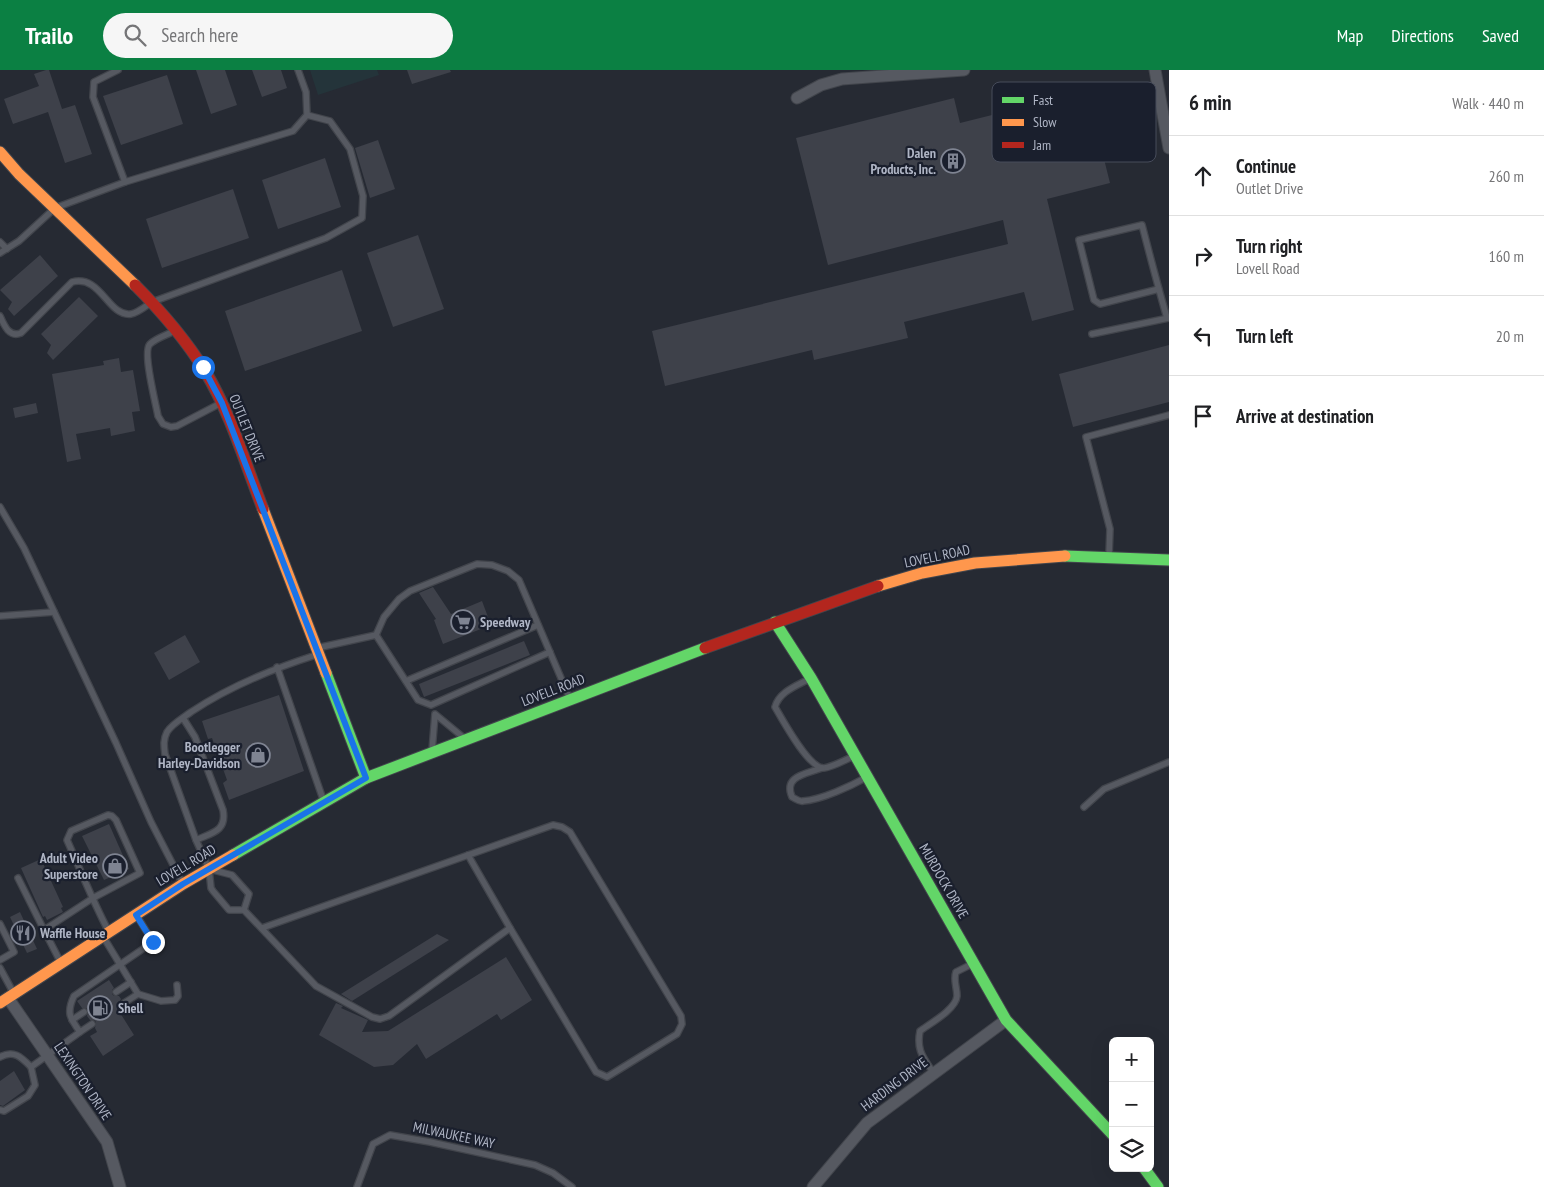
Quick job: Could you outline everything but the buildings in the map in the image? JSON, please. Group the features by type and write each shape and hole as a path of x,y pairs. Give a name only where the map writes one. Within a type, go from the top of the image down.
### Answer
{"main road":[{"name":"OUTLET DRIVE","path":"0,152 152,302 176,330 203,367 222,403 366,778"},
{"name":"LOVELL ROAD","path":"7,998 183,884 366,778 570,699 775,622 922,573 974,563 1075,555 1169,560"},
{"name":"MURDOCK DRIVE","path":"775,622 811,678 1006,1020 1109,1131"},
{"path":"1147,1172 1158,1187"}],"street":[{"path":"797,98 841,75 964,70"},
{"path":"1155,70 1169,148"},
{"name":"LEXINGTON DRIVE","path":"7,998 107,1142 120,1187"},
{"name":"HARDING DRIVE","path":"813,1187 867,1123 1006,1020"}],"lane":[{"path":"118,70 94,82 93,97 125,182"},
{"path":"0,253 19,241 55,208 125,182 293,131 307,115 306,92 298,70"},
{"path":"0,316 12,334 21,333 72,282 81,280 90,283 116,309 125,314 134,314 152,302 326,238 362,218 363,196 350,149 330,121 307,115"},
{"path":"1092,334 1168,318 1142,225 1079,240 1094,300 1100,304 1159,289"},
{"path":"0,242 7,249"},
{"path":"176,330 150,344 147,348 147,359 158,416 162,424 171,428 177,426 222,403"},
{"path":"1109,556 1110,529 1086,437 1169,415"},
{"path":"0,507 24,548 151,822 183,884"},
{"path":"510,928 389,1016 380,1019 372,1017 316,986 244,910 229,910 210,888 210,868 196,840 163,742 167,732 183,718 238,684 318,651 376,634 384,617 399,599 410,591 477,564 492,565 508,571 519,580 570,699"},
{"path":"0,616 54,612"},
{"path":"406,681 538,625"},
{"path":"376,634 418,700 431,705 435,714 466,739"},
{"path":"431,705 550,652"},
{"path":"279,667 324,802"},
{"path":"811,678 786,692 777,700 775,707 787,729 812,762 818,767 824,768"},
{"path":"432,752 435,714"},
{"path":"183,718 194,737 223,810 224,818 224,824 220,828 196,840"},
{"path":"855,756 795,778 790,784 789,789 792,797 802,802 810,800 844,789 867,777"},
{"path":"1084,807 1104,789 1169,762"},
{"path":"44,930 93,898 140,873 116,820 112,816 108,815 71,831 67,840 93,898 120,965 138,994 161,1001 175,1000 178,996 177,985"},
{"path":"262,928 468,855 553,825 562,827 570,832 681,1016 682,1024 677,1034 607,1077 596,1072 468,855"},
{"path":"210,868 232,875 249,894 244,910"},
{"path":"18,878 61,963"},
{"path":"80,1032 69,1015 70,1004 74,996 153,942 136,915"},
{"path":"0,924 14,952 0,960"},
{"path":"934,1074 920,1051 918,1042 920,1031 952,1008 956,1001 957,992 954,978 956,972 974,964"},
{"path":"0,968 7,998"},
{"path":"116,992 131,982"},
{"path":"124,1003 138,994"},
{"path":"72,1020 84,1012"},
{"path":"32,1067 92,1024"},
{"path":"0,1057 11,1054 19,1055 32,1067 34,1085 28,1096 4,1111 0,1110"},
{"name":"MILWAUKEE WAY","path":"357,1187 372,1144 390,1135 535,1165 553,1173 572,1187"}],"shaded area":[{"path":"310,70 377,70 379,75 318,95"}],"traffic: fast":[{"path":"1065,556 1169,560"},
{"path":"775,622 811,678 1006,1020 1109,1131"},
{"path":"233,855 366,778 705,648"},
{"path":"326,673 366,778"},
{"path":"1147,1172 1158,1187"}],"traffic: slow":[{"path":"0,152 19,174 135,285"},
{"path":"263,509 326,673"},
{"path":"878,586 922,573 975,563 1065,556"},
{"path":"0,1003 183,884 233,855"}],"traffic: jam":[{"path":"135,285 173,326 205,371 230,421 263,509"},
{"path":"705,648 878,586"}],"place":[{"name":"Dalen Products, Inc.","path":"953,161"},
{"name":"Speedway","path":"463,622"},
{"name":"Bootlegger Harley-Davidson","path":"258,755"},
{"name":"Adult Video Superstore","path":"115,866"},
{"name":"Waffle House","path":"23,933"},
{"name":"Shell","path":"100,1008"}],"route":[{"path":"153,942 136,915 183,884 366,778 222,403 203,367"}]}
